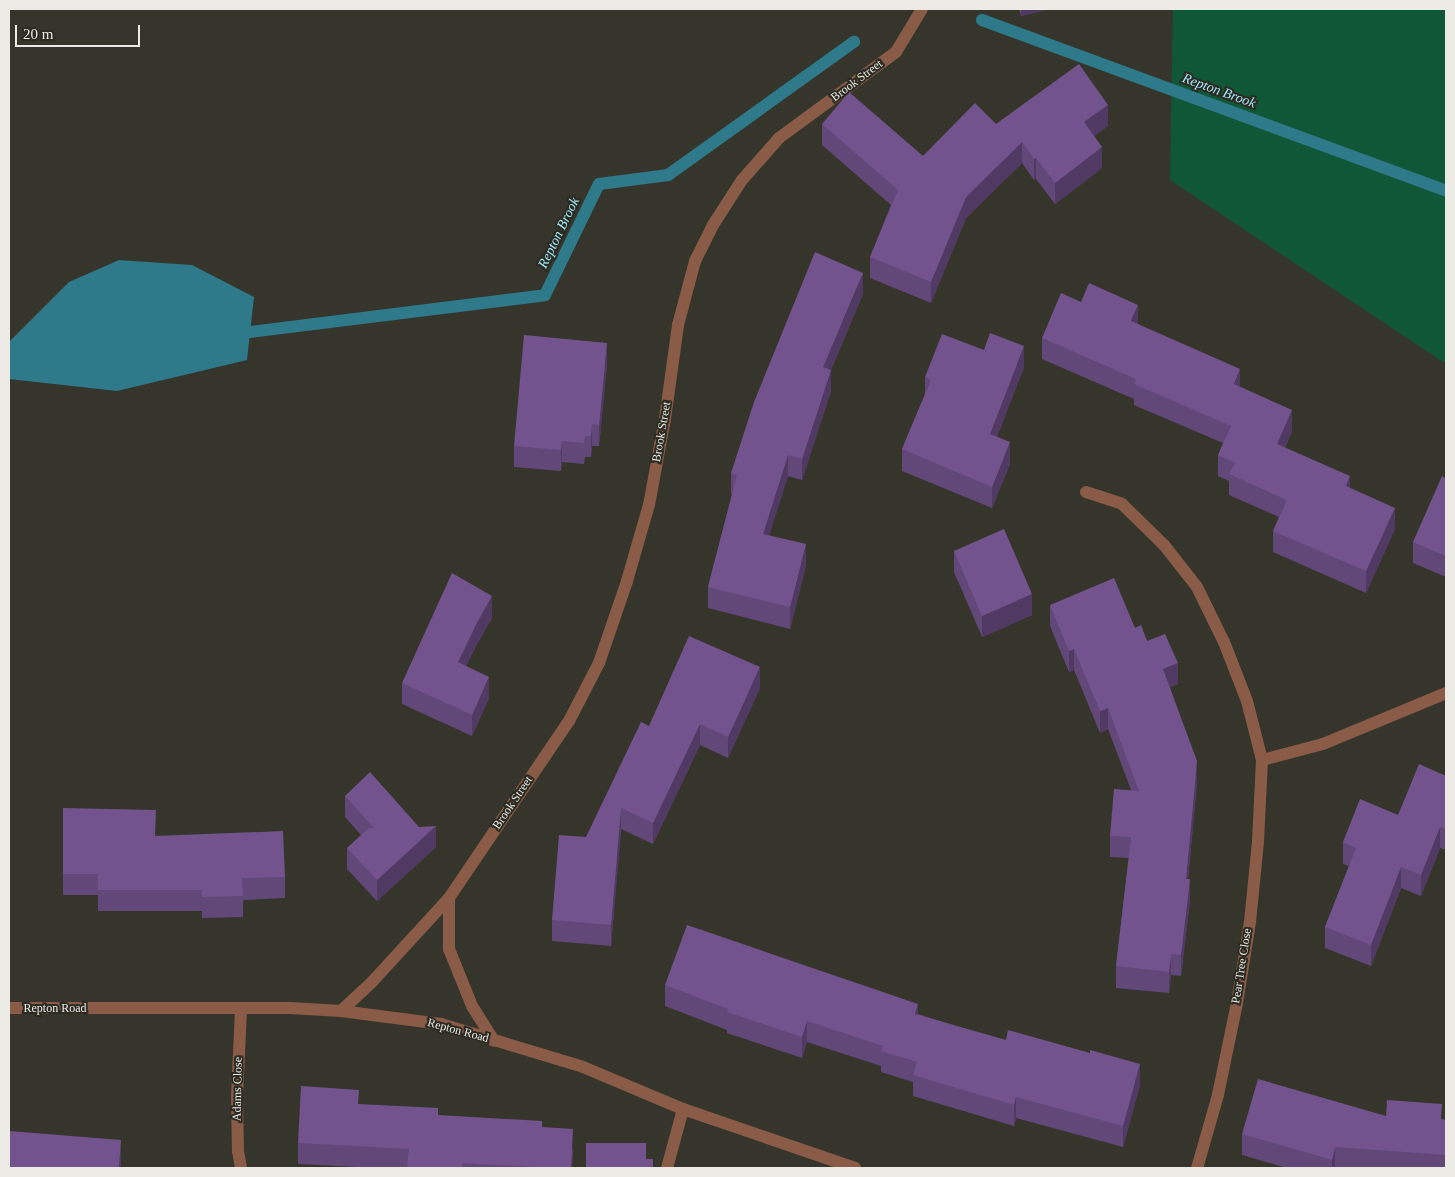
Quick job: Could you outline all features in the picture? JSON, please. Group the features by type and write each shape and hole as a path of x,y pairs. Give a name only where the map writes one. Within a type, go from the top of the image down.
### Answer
{"street":[{"name":"Brook Street","path":"341,1011 372,982 449,898 569,722 599,663 627,581 649,505 665,419 678,325 695,261 713,225 742,180 779,138 896,52 922,9"},
{"name":"Pear Tree Close","path":"1086,492 1122,504 1164,545 1197,587 1224,642 1247,701 1262,760 1258,842 1248,931 1218,1095 1197,1168"},
{"path":"1262,760 1323,744 1446,692"},
{"path":"449,898 449,949 472,1006 494,1041"},
{"name":"Repton Road","path":"9,1008 341,1011 441,1024 584,1067 684,1109 855,1168"},
{"name":"Adams Close","path":"240,1009 237,1096 238,1151 242,1168"},
{"path":"666,1168 684,1109"}],"green space":[{"path":"1173,9 1446,9 1446,364 1170,180"}],"water":[{"path":"119,260 192,265 254,297 247,360 117,391 9,379 9,342 69,282"}],"building":[{"path":"1079,64 1108,105 1084,122 1102,147 1055,183 1022,142 966,197 931,282 870,257 898,190 822,124 849,92 923,156 975,103 996,124"},
{"path":"815,252 863,273 823,367 831,370 802,459 788,455 763,534 806,544 790,607 708,587 737,475 731,473 754,402"},
{"path":"1089,283 1138,305 1131,321 1240,369 1234,384 1292,410 1277,444 1350,476 1346,486 1395,508 1366,571 1273,531 1287,500 1229,474 1235,463 1218,455 1231,426 1134,384 1136,379 1042,338 1061,293 1081,302"},
{"path":"990,333 1024,346 990,434 1010,442 992,487 902,449 931,380 925,377 942,334 984,350"},
{"path":"524,335 607,343 599,425 592,424 591,436 585,436 584,443 562,441 561,450 514,446"},
{"path":"1442,476 1446,479 1446,556 1413,542"},
{"path":"1004,529 1032,594 982,616 954,551"},
{"path":"452,573 492,596 458,662 489,677 472,715 402,683"},
{"path":"1114,578 1135,628 1141,625 1147,641 1165,634 1178,663 1163,669 1197,761 1186,879 1190,879 1181,955 1171,954 1169,972 1116,966 1131,837 1110,836 1114,789 1139,791 1108,708 1100,711 1074,649 1069,651 1050,605"},
{"path":"689,636 760,667 728,737 700,724 653,823 621,808 611,925 552,920 559,835 586,837 641,722 649,726"},
{"path":"1419,764 1446,776 1446,829 1440,827 1421,875 1401,867 1371,945 1325,927 1356,848 1343,842 1360,799 1398,815"},
{"path":"370,772 419,827 436,826 377,880 347,848 369,828 374,828 345,796"},
{"path":"63,808 156,810 155,836 283,831 285,877 242,878 243,896 202,897 202,890 98,890 98,874 63,874"},
{"path":"687,925 918,1004 915,1014 1006,1040 1008,1030 1090,1053 1090,1050 1140,1064 1123,1126 1016,1097 1014,1105 913,1075 917,1062 881,1051 883,1046 807,1021 802,1037 727,1012 728,1009 665,985"},
{"path":"1258,1079 1386,1116 1387,1100 1442,1104 1441,1119 1446,1120 1446,1155 1335,1147 1332,1160 1242,1134"},
{"path":"301,1086 359,1090 358,1104 438,1108 438,1115 542,1121 542,1127 573,1129 571,1168 462,1163 462,1168 407,1167 409,1149 298,1143"},
{"path":"9,1131 121,1140 119,1168 9,1168"},
{"path":"586,1143 646,1143 646,1159 653,1159 653,1168 586,1168"}],"waterway":[{"name":"Repton Brook","path":"982,20 1446,191"},
{"name":"Repton Brook","path":"250,332 545,295 599,184 668,175 854,42"}]}
